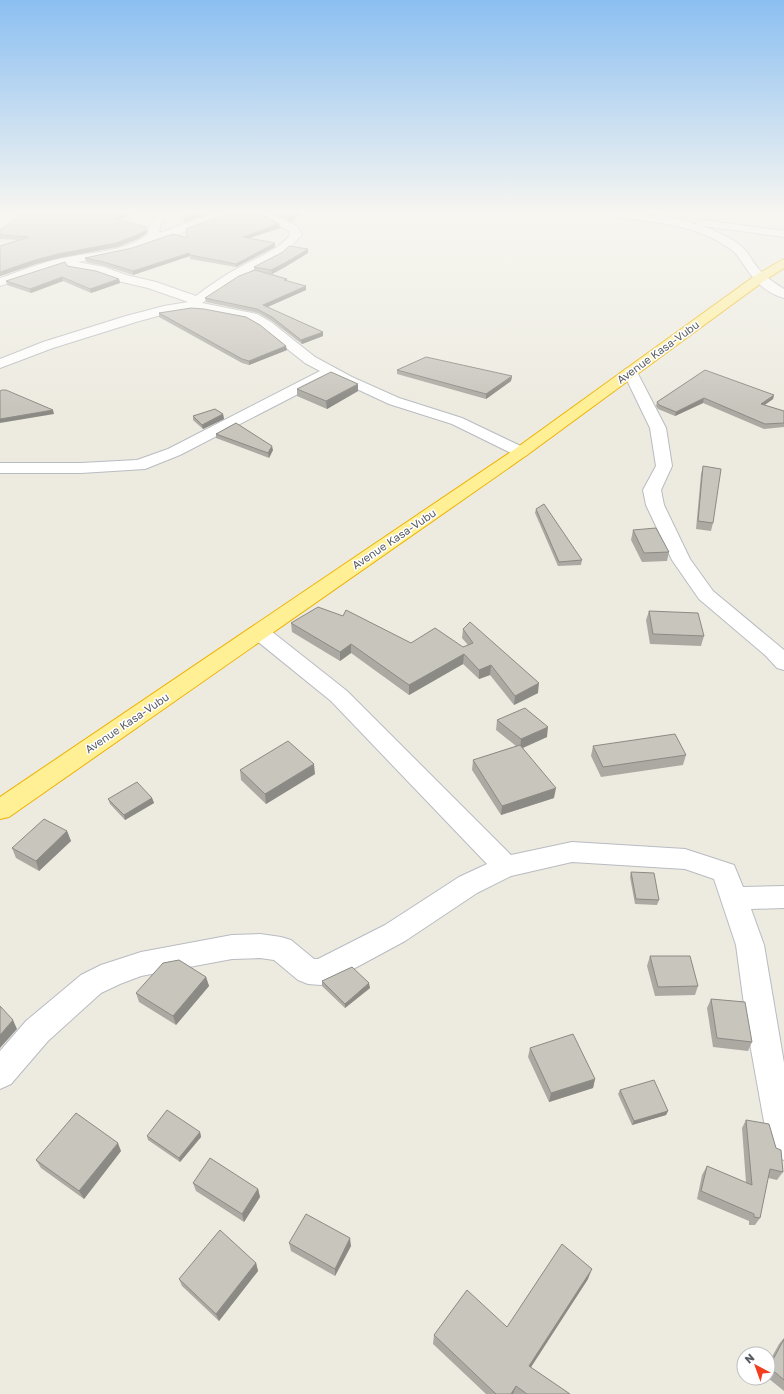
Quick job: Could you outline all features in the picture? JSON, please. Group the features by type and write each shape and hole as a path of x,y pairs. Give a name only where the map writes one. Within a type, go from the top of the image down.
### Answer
{"highway":[{"name":"Avenue Kasa-Vubu","path":"0,810 521,452 760,278"}],"street":[{"path":"0,282 12,278"},
{"path":"122,278 152,285 186,298 194,303 252,318 266,325 310,360 331,371 387,398 457,421 521,452"},
{"path":"0,364 48,345 116,323 194,303 232,278"},
{"path":"760,278 784,294"},
{"path":"0,468 81,468 139,465 174,452 331,371"},
{"path":"630,372 658,428 664,466 652,490 656,505 681,560 706,595 773,651 784,663"},
{"path":"259,632 339,696 506,867"},
{"path":"0,1074 42,1026 91,984 111,974 141,964 232,947 260,946 281,949 308,971 321,972 395,933 468,885 506,867 572,852 685,859 725,872 750,945 762,1027 784,1144"},
{"path":"734,898 784,897"}],"building":[{"path":"15,278 59,278 30,289 6,281"},
{"path":"64,278 119,279 90,289"},
{"path":"236,278 287,279 284,280 306,286 263,305 323,332 301,340 272,317 257,309 205,298"},
{"path":"191,308 246,317 260,325 286,346 249,361 242,359 159,313"},
{"path":"426,357 512,376 486,394 397,370"},
{"path":"705,370 774,395 761,404 784,411 784,423 765,424 704,398 676,412 659,405 657,402"},
{"path":"331,372 358,384 326,401 297,389"},
{"path":"6,390 53,410 0,419 0,391"},
{"path":"215,409 223,414 202,425 193,416"},
{"path":"236,423 272,446 268,453 216,434"},
{"path":"703,466 721,469 713,523 698,521"},
{"path":"544,504 582,560 559,562 536,509"},
{"path":"656,528 669,552 644,553 633,530"},
{"path":"318,607 343,616 346,610 411,643 435,628 463,647 473,643 463,629 470,622 539,683 515,696 491,665 479,670 464,654 409,685 351,644 340,652 291,623"},
{"path":"649,611 698,613 704,636 653,634"},
{"path":"525,708 548,727 521,739 497,720"},
{"path":"675,734 686,755 603,767 593,746"},
{"path":"288,741 314,764 265,794 240,770"},
{"path":"520,745 556,788 502,806 473,760"},
{"path":"137,782 152,798 124,815 108,799"},
{"path":"44,819 67,831 36,861 12,848"},
{"path":"631,872 654,873 659,900 636,899"},
{"path":"650,956 690,956 698,986 658,987"},
{"path":"179,960 206,977 173,1016 136,993 163,963"},
{"path":"352,967 369,983 345,1004 322,981"},
{"path":"711,999 745,1002 752,1042 717,1038"},
{"path":"0,1006 13,1020 0,1035"},
{"path":"573,1034 595,1079 551,1093 530,1048"},
{"path":"654,1080 668,1111 634,1121 620,1090"},
{"path":"167,1110 200,1132 179,1158 147,1136"},
{"path":"76,1113 118,1143 79,1191 36,1160"},
{"path":"746,1120 769,1124 776,1148 781,1150 783,1172 770,1169 760,1218 754,1217 754,1214 701,1191 707,1166 752,1185"},
{"path":"210,1158 258,1189 242,1214 193,1183"},
{"path":"306,1214 350,1238 335,1269 289,1243"},
{"path":"220,1230 256,1263 216,1314 179,1279"},
{"path":"562,1244 592,1269 529,1366 570,1394 527,1394 516,1386 511,1394 496,1394 434,1335 467,1290 507,1327"},
{"path":"784,1339 784,1380 776,1373 776,1354"}]}
